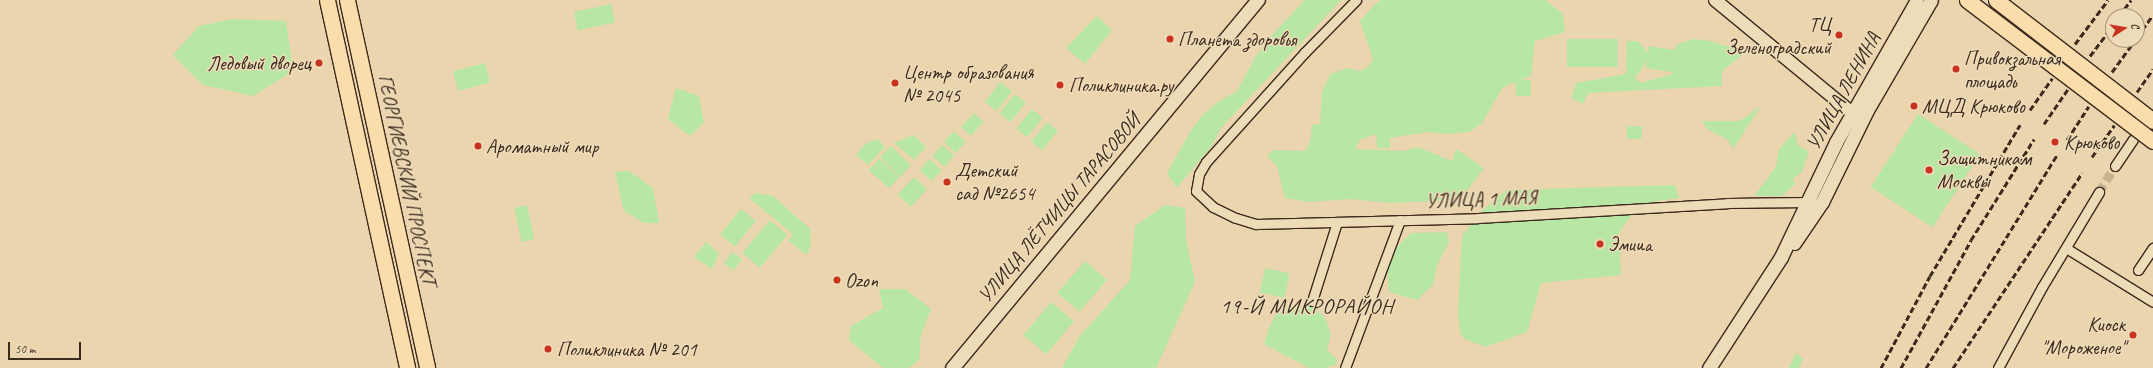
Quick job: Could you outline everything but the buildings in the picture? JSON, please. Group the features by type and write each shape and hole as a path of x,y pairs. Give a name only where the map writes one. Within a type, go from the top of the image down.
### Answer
{"main road":[{"name":"ГЕОРГИЕВСКИЙ ПРОСПЕКТ","path":"327,0 407,368"},
{"name":"ГЕОРГИЕВСКИЙ ПРОСПЕКТ","path":"347,0 427,368"},
{"name":"УЛИЦА ЛЁТЧИЦЫ ТАРАСОВОЙ","path":"952,368 1258,0"},
{"name":"УЛИЦА ЛЕНИНА","path":"1781,257 1852,113 1917,0"},
{"name":"УЛИЦА ЛЕНИНА","path":"1781,257 1811,220 1822,202 1867,110 1931,0"},
{"path":"1967,0 2153,141"},
{"path":"1996,0 2153,121"},
{"path":"1709,368 1781,257"}],"street":[{"name":"УЛИЦА 1 МАЯ","path":"1356,0 1305,52 1206,162 1199,174 1196,191 1213,207 1236,218 1256,224 1478,218 1728,203 1822,202"},
{"path":"1714,0 1852,113 1867,110"},
{"path":"2115,166 2133,140"},
{"path":"1998,368 2074,232 2099,192"},
{"path":"1345,368 1400,220"},
{"path":"1312,300 1337,222"},
{"path":"2066,248 2153,302"},
{"path":"2138,270 2153,248"}],"green space":[{"path":"1305,0 1341,0 1220,129 1213,144 1177,188 1167,173 1190,132 1201,117 1215,104 1237,91 1256,56 1271,36"},
{"path":"1382,0 1545,0 1563,14 1565,32 1535,41 1531,76 1521,80 1531,80 1531,96 1516,96 1515,82 1503,87 1482,123 1469,132 1447,134 1427,132 1390,138 1390,148 1377,148 1376,134 1360,140 1355,149 1404,151 1418,147 1452,161 1456,149 1484,168 1460,200 1389,203 1350,199 1310,202 1285,198 1277,166 1267,156 1273,150 1305,151 1310,142 1312,125 1320,124 1322,91 1331,74 1347,68 1360,71 1368,67 1373,59 1360,21 1376,3"},
{"path":"611,4 615,23 578,30 574,12"},
{"path":"1097,16 1112,30 1085,64 1066,48"},
{"path":"232,19 286,21 293,71 253,96 203,85 173,55 199,26"},
{"path":"1567,39 1618,39 1618,67 1567,67"},
{"path":"1693,39 1710,41 1746,52 1722,71 1722,86 1588,93 1583,104 1571,98 1576,83 1626,74 1627,41 1638,41 1648,53 1649,46 1674,50 1678,44","holes":["1647,61 1646,68 1672,72 1672,74 1640,83 1635,78"]},
{"path":"485,63 490,82 458,91 453,72"},
{"path":"1000,82 1012,91 997,111 985,102"},
{"path":"676,88 699,96 704,122 690,136 668,119"},
{"path":"1015,94 1026,103 1010,122 999,113"},
{"path":"1761,106 1733,149 1728,140 1707,129 1702,121 1740,121"},
{"path":"1032,109 1043,118 1027,137 1016,128"},
{"path":"974,113 984,122 971,136 961,127"},
{"path":"1918,114 1980,154 1933,227 1871,187"},
{"path":"1047,122 1058,131 1042,150 1031,141"},
{"path":"1627,126 1642,126 1642,139 1627,139"},
{"path":"954,131 966,142 955,153 944,142"},
{"path":"1795,132 1798,146 1809,151 1802,172 1793,179 1795,184 1782,196 1754,196 1776,167 1779,149"},
{"path":"914,135 926,147 914,160 894,143"},
{"path":"877,139 885,147 868,165 856,155 865,144"},
{"path":"942,145 954,155 945,167 932,156"},
{"path":"891,146 911,165 900,177 880,158"},
{"path":"879,159 899,177 889,188 869,170"},
{"path":"930,159 942,170 931,181 920,170"},
{"path":"629,171 653,188 659,223 644,223 624,211 615,172"},
{"path":"914,177 927,189 911,207 898,195"},
{"path":"1675,185 1679,198 1650,202 1634,212 1619,233 1621,275 1541,283 1527,332 1485,347 1463,338 1460,331 1458,311 1462,236 1484,209 1507,190"},
{"path":"756,193 773,196 810,229 811,245 806,255 789,241 793,234 749,198"},
{"path":"527,205 534,239 522,242 514,208"},
{"path":"1165,205 1185,208 1186,239 1195,282 1156,368 1062,368 1080,336 1130,280 1135,226"},
{"path":"741,209 756,221 735,247 720,235"},
{"path":"770,220 788,235 760,268 742,253"},
{"path":"1447,232 1449,242 1437,265 1433,285 1417,300 1389,292 1387,270 1391,253 1411,233"},
{"path":"706,242 719,253 712,269 694,257"},
{"path":"732,252 742,259 734,270 724,263"},
{"path":"1085,261 1107,280 1079,312 1057,293"},
{"path":"1265,268 1289,273 1284,298 1260,292"},
{"path":"879,289 905,289 931,309 921,335 919,360 909,368 883,368 849,340 851,326 883,308"},
{"path":"1051,302 1074,321 1046,354 1023,335"},
{"path":"1281,305 1312,306 1325,318 1331,334 1327,350 1337,359 1336,364 1326,368 1309,368 1264,344 1269,328"},
{"path":"1796,353 1803,359 1799,368 1789,368"}],"tunnel":[{"path":"2099,192 2115,166"}],"railway":[{"path":"2075,44 2108,0"},
{"path":"2125,8 2131,0"},
{"path":"2145,26 2153,15"},
{"path":"2090,56 2105,36"},
{"path":"2112,72 2129,48"},
{"path":"2137,92 2153,69"},
{"path":"2030,110 2052,78"},
{"path":"2044,124 2068,89"},
{"path":"2067,140 2089,106"},
{"path":"1881,368 1930,276 2020,125"},
{"path":"2092,157 2114,125"},
{"path":"1901,368 1971,240 2034,139"},
{"path":"1926,368 2057,155"},
{"path":"1953,368 2082,173"}],"place":[{"name":"ТЦ Зеленоградский","path":"1839,35"},
{"name":"Планета здоровья","path":"1170,39"},
{"name":"Ледовый дворец","path":"319,63"},
{"name":"Привокзальная площадь","path":"1956,69"},
{"name":"Центр образования № 2045","path":"895,83"},
{"name":"Поликлиника.ру","path":"1060,85"},
{"name":"МЦД Крюково","path":"1914,106"},
{"name":"Крюково","path":"2055,142"},
{"name":"Ароматный мир","path":"478,146"},
{"name":"Защитникам Москвы","path":"1929,170"},
{"name":"Детский сад №2654","path":"947,182"},
{"name":"Эмииа","path":"1600,244"},
{"name":"Ozon","path":"837,280"},
{"name":"Киоск \"Мороженое\"","path":"2133,335"},
{"name":"Поликлиника № 201","path":"548,349"}],"district":[{"name":"19-Й МИКРОРАЙОН","path":"1307,306"}]}
